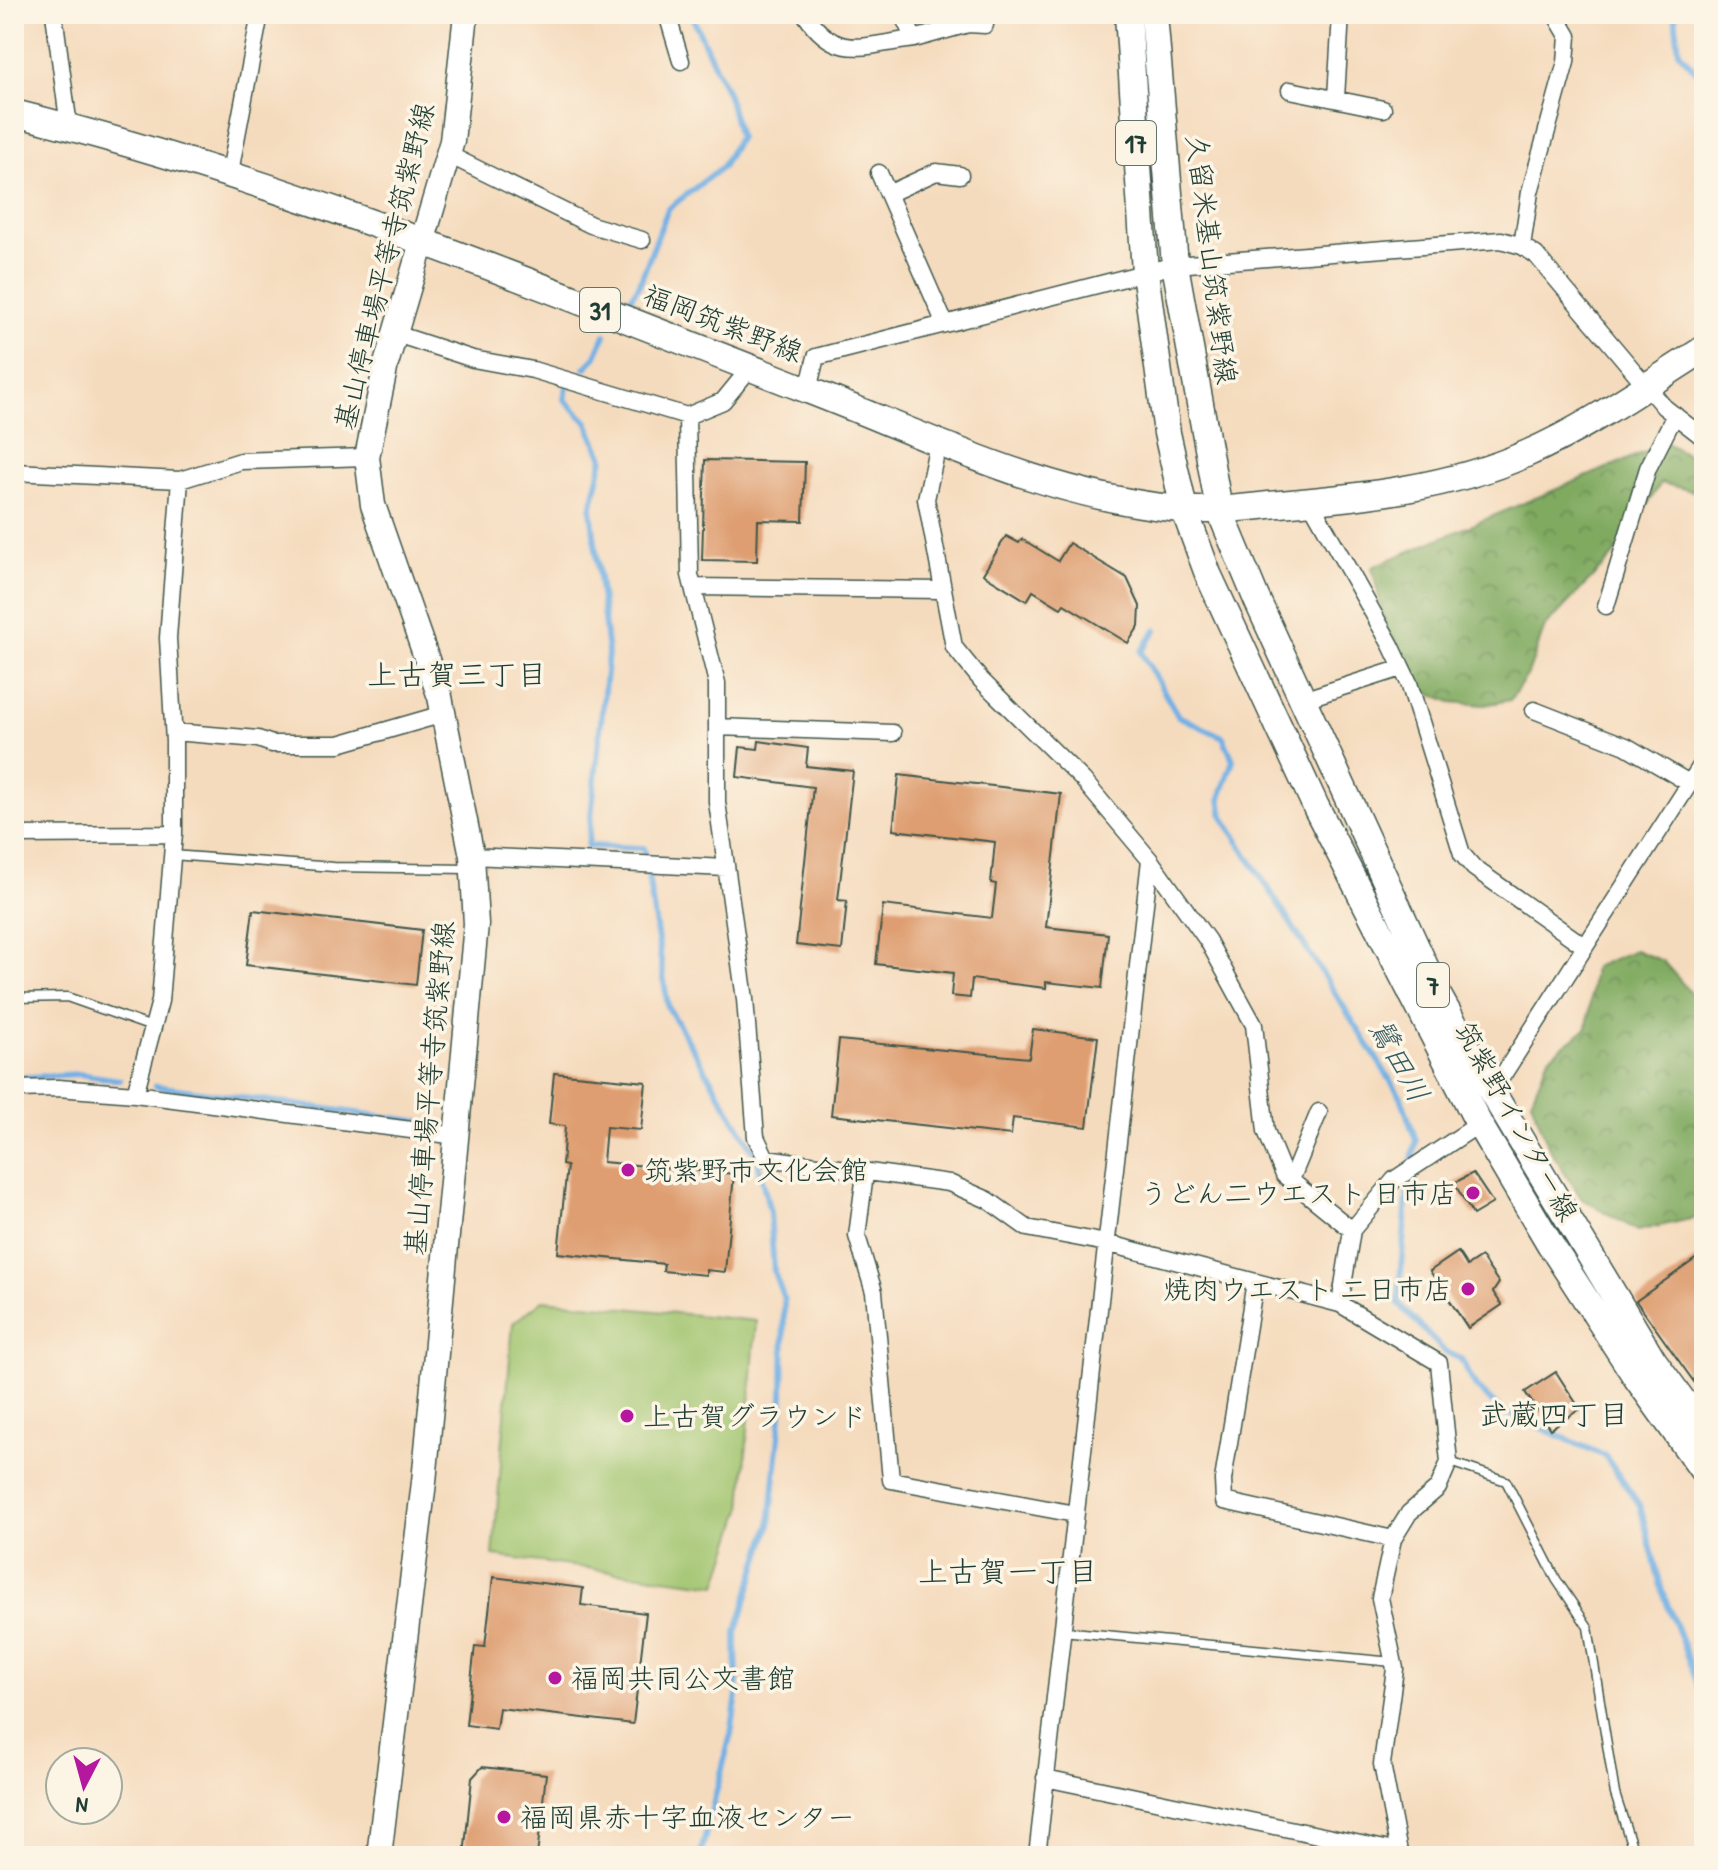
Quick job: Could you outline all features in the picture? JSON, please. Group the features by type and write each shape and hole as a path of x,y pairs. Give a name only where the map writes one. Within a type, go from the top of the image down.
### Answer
{"main road":[{"name":"基山停車場平等寺筑紫野線","path":"379,1856 424,1482 475,940 472,862 443,714 373,505 367,457 396,334 449,155 466,14"},
{"name":"17","path":"1128,14 1145,272 1167,433 1184,509"},
{"name":"久留米基山筑紫野線","path":"1154,14 1175,265 1219,509"},
{"name":"福岡筑紫野線","path":"14,113 230,172 424,241 1032,479 1117,500 1184,509"},
{"path":"1184,509 1310,501 1415,487 1472,475 1528,453 1704,349"},
{"name":"筑紫野インター線","path":"1184,509 1240,649 1309,792 1479,1124 1550,1244 1636,1377 1704,1472"},
{"name":"筑紫野インター線","path":"1219,509 1302,700 1439,997 1492,1092 1653,1360 1704,1430"}],"street":[{"path":"54,14 69,127"},
{"path":"230,172 260,14"},
{"path":"667,14 681,61"},
{"path":"805,14 819,36 842,47 914,39 968,24 985,25"},
{"path":"902,14 914,39"},
{"path":"1336,98 1341,14"},
{"path":"1522,246 1530,192 1566,62 1568,36 1555,14"},
{"path":"1290,90 1383,109"},
{"path":"449,155 591,225 642,240"},
{"path":"888,194 936,172 960,175"},
{"path":"879,173 945,324"},
{"path":"808,390 816,357 1175,265 1501,240 1522,246 1536,255 1647,385 1675,415 1704,438"},
{"path":"396,334 473,359 533,370 687,416 723,401 750,368"},
{"path":"1606,606 1648,468 1675,415"},
{"path":"687,416 693,587 717,683 717,802 745,999 756,1137 766,1158 865,1174 949,1183 988,1200 1027,1228 1106,1243 1340,1304 1439,1363 1449,1462 1438,1488 1409,1513 1393,1539 1380,1598 1394,1662 1382,1764 1399,1852 1045,1778"},
{"path":"938,444 926,499 954,647 981,680 1083,780 1150,860 1208,941 1254,1025 1266,1131 1284,1175 1352,1230"},
{"path":"14,472 180,480 241,461 367,457"},
{"path":"135,1094 160,1001 174,834 174,732 168,638 180,480"},
{"path":"1310,501 1402,668 1462,854 1474,868 1584,946"},
{"path":"693,587 942,590"},
{"path":"1302,700 1402,668"},
{"path":"1534,710 1626,746 1689,783"},
{"path":"174,732 258,739 272,744 339,744 443,714"},
{"path":"717,727 893,733"},
{"path":"1492,1092 1704,761"},
{"path":"14,835 174,834"},
{"path":"1037,1856 1150,860"},
{"path":"472,862 726,868"},
{"path":"14,1089 58,1088 135,1094 457,1136"},
{"path":"1291,1180 1319,1112"},
{"path":"1340,1304 1352,1230 1394,1180 1479,1124"},
{"path":"865,1174 857,1236 874,1292 891,1480 1075,1514"},
{"path":"1255,1282 1223,1480 1224,1501 1393,1539"}],"lane":[{"path":"172,855 334,867 472,862"},
{"path":"14,998 67,997 153,1028"},
{"path":"1449,1462 1506,1481 1556,1579 1588,1627 1615,1794 1635,1856"},
{"path":"1062,1631 1394,1662"}],"green space":[{"path":"1666,443 1704,464 1704,494 1661,483 1617,552 1545,627 1528,674 1510,700 1484,705 1451,702 1424,691 1394,662 1372,567"},
{"path":"1635,950 1663,961 1704,1008 1704,1216 1638,1231 1582,1199 1549,1148 1531,1100 1549,1057 1587,1028 1594,967"},
{"name":"上古賀グラウンド","path":"543,1300 756,1321 742,1509 717,1585 493,1556 513,1323"}],"building":[{"path":"705,460 805,462 803,521 758,520 757,561 702,560"},
{"path":"1006,536 1019,543 1022,539 1058,561 1069,543 1127,578 1140,606 1139,626 1128,643 1064,604 1061,608 1033,591 1027,601 983,574"},
{"path":"759,741 808,748 806,766 853,771 838,900 847,901 842,950 796,945 813,787 737,777 740,747 758,749"},
{"path":"899,775 1061,794 1046,927 1108,934 1102,988 1046,982 1046,988 972,979 970,998 951,996 953,973 876,964 883,905 992,918 996,884 991,883 995,842 893,830"},
{"path":"253,910 422,930 416,985 246,965"},
{"path":"1033,1029 1098,1037 1087,1127 1013,1118 1011,1135 831,1115 839,1040 1029,1058"},
{"name":"筑紫野市文化会館","path":"554,1073 646,1082 641,1130 606,1127 603,1162 734,1174 725,1272 706,1270 706,1275 663,1271 664,1264 558,1253 567,1166 562,1165 565,1126 549,1124"},
{"name":"うどん二ウエスト 日市店","path":"1473,1173 1493,1203 1473,1215 1454,1183"},
{"name":"焼肉ウエスト 二日市店","path":"1458,1252 1467,1266 1481,1257 1499,1283 1493,1292 1502,1305 1468,1328 1430,1271"},
{"path":"1704,1253 1704,1396 1636,1301"},
{"path":"1556,1372 1580,1409 1550,1429 1525,1392"},
{"name":"福岡共同公文書館","path":"493,1577 583,1588 581,1605 646,1613 633,1724 499,1708 496,1729 466,1725 475,1646 485,1647"},
{"name":"福岡県赤十字血液センター","path":"482,1767 546,1774 537,1856 464,1856 472,1778"}],"waterway":[{"path":"630,299 639,285 668,209 722,167 739,137 728,95 691,14"},
{"name":"鷺田川","path":"1675,14 1679,52 1704,80"},
{"path":"585,368 595,358 605,335"},
{"path":"567,387 564,399 587,422 603,458 591,509 608,653 588,846 644,848 668,1007 757,1157 770,1213 774,1272 784,1299 783,1396 770,1525 736,1633 737,1695 731,1734 700,1856"},
{"name":"鷺田川","path":"1156,630 1141,652 1178,716 1223,737 1233,760 1220,798 1223,817 1401,1097 1416,1141 1411,1164"},
{"path":"14,1078 79,1074 120,1080"},
{"path":"156,1086 438,1124"},
{"name":"鷺田川","path":"1409,1175 1398,1303 1444,1351 1461,1359 1476,1387 1502,1411 1605,1456 1640,1506 1662,1590 1704,1701"}],"place":[{"name":"筑紫野市文化会館","path":"628,1170"},
{"name":"うどん二ウエスト 日市店","path":"1473,1193"},
{"name":"焼肉ウエスト 二日市店","path":"1468,1289"},
{"name":"上古賀グラウンド","path":"627,1416"},
{"name":"福岡共同公文書館","path":"555,1678"},
{"name":"福岡県赤十字血液センター","path":"504,1817"}],"district":[{"name":"上古賀三丁目","path":"457,674"},
{"name":"武蔵四丁目","path":"1554,1414"},
{"name":"上古賀一丁目","path":"1008,1571"}]}
